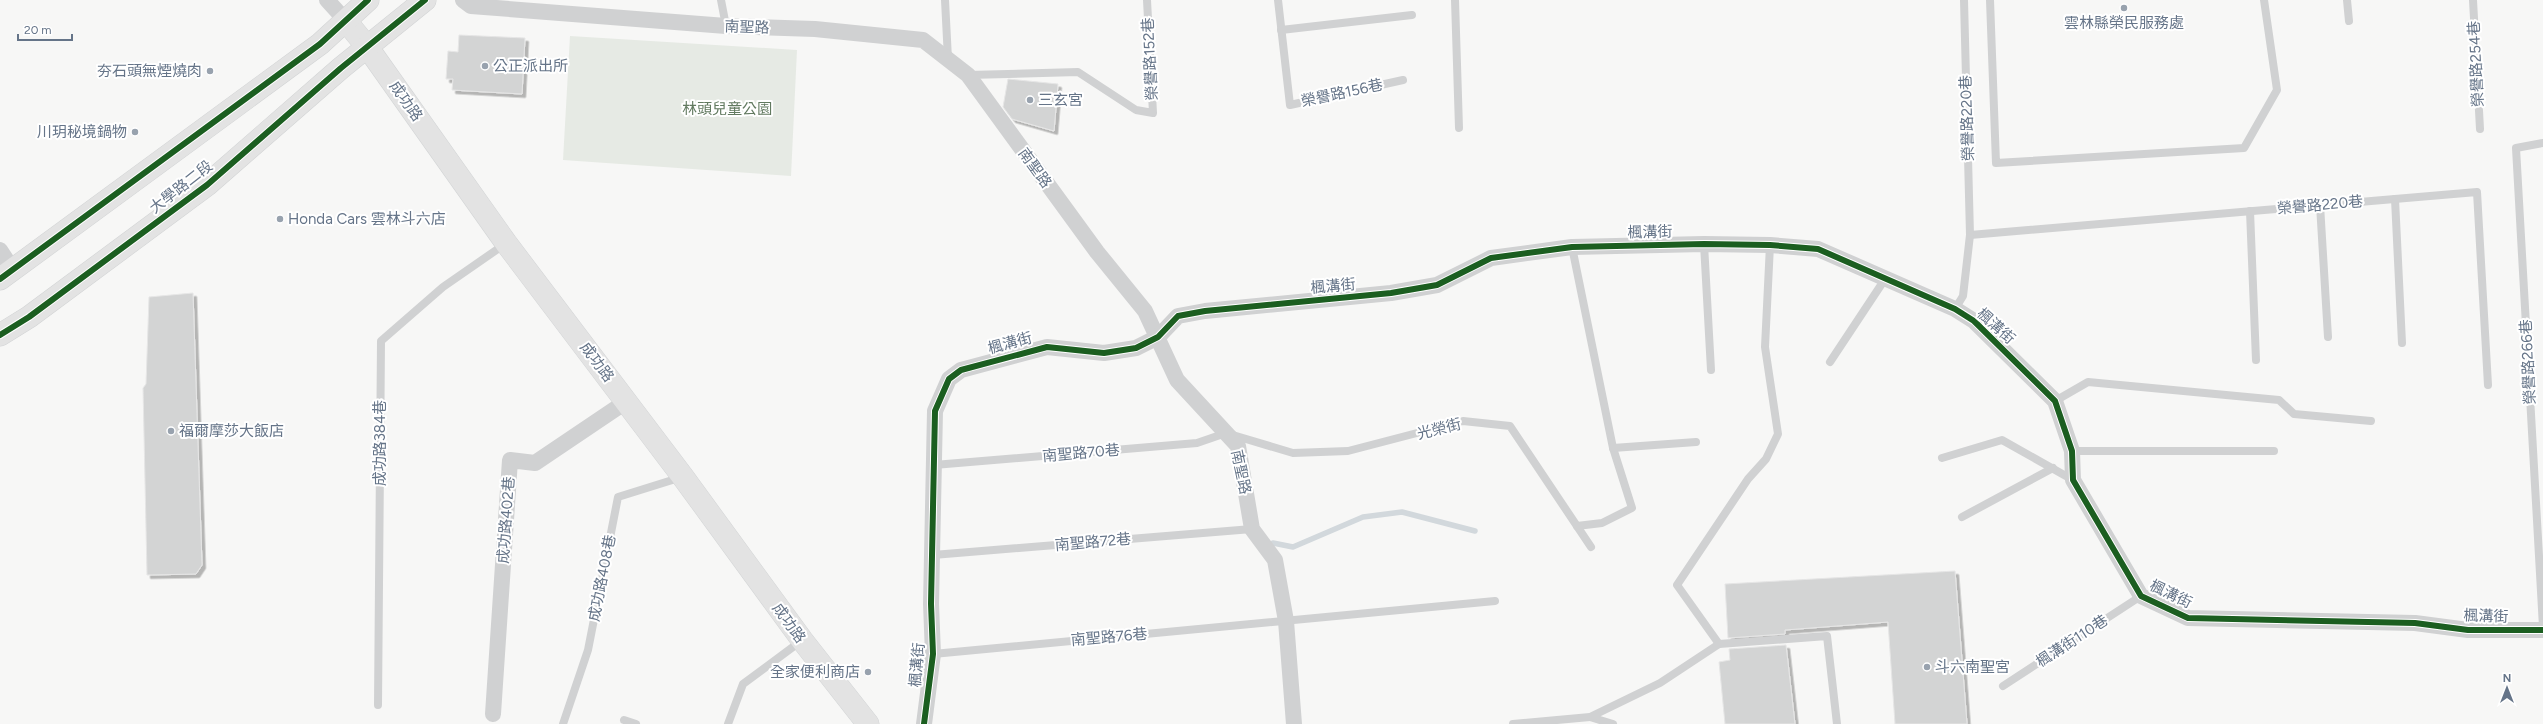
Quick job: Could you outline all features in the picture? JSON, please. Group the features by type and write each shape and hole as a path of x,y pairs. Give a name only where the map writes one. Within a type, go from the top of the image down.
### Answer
{"main road":[{"name":"大學路二段","path":"6,274 320,44 368,0"},
{"name":"大學路二段","path":"0,335 28,317 207,185 341,68 368,48 425,0"},
{"name":"成功路","path":"346,21 368,48 506,243 627,401 802,640 868,724"}],"street":[{"name":"成功路","path":"327,0 346,21"},
{"name":"南聖路","path":"463,0 471,6 726,26 815,29 922,40 968,75 1097,252 1145,311 1177,380 1238,446 1252,529 1275,560 1286,621 1294,724"},
{"name":"楓溝街","path":"924,724 933,654 935,410 949,379 961,370 1047,347 1104,353 1136,348 1158,337 1178,316 1205,311 1391,293 1437,285 1491,258 1572,247 1704,244 1770,245 1818,249 1955,309 1974,321 2055,401 2072,452 2073,480 2141,596 2188,618 2415,623 2468,630 2543,630"},
{"path":"0,250 6,274"},
{"name":"成功路402巷","path":"493,714 510,460 535,463 627,401"}],"lane":[{"path":"721,0 726,26"},
{"path":"945,0 948,60"},
{"name":"榮譽路152巷","path":"968,75 1078,72 1136,110 1153,114 1147,0"},
{"name":"榮譽路156巷","path":"1278,0 1290,104 1403,80"},
{"path":"1455,0 1459,128"},
{"name":"榮譽路220巷","path":"1955,309 1963,296 1970,235 1964,0"},
{"path":"1990,0 1996,163 2244,148 2277,90 2264,0"},
{"path":"2347,0 2349,22"},
{"name":"榮譽路254巷","path":"2473,0 2480,129"},
{"path":"1281,30 1412,15"},
{"name":"榮譽路266巷","path":"2543,143 2516,148 2543,627"},
{"name":"榮譽路220巷","path":"1970,235 2477,192 2488,384"},
{"path":"2395,199 2402,343"},
{"path":"2320,205 2328,337"},
{"path":"2250,211 2256,360"},
{"name":"成功路384巷","path":"378,705 381,342 443,287 506,243"},
{"path":"1704,244 1711,370"},
{"path":"1719,644 1677,585 1748,479 1766,459 1778,434 1765,347 1770,245"},
{"path":"1572,247 1613,448 1632,508 1602,524 1577,526"},
{"path":"1830,362 1885,279"},
{"path":"2055,401 2088,382 2279,400 2294,414 2371,421"},
{"name":"光榮街","path":"1226,433 1293,453 1348,451 1463,421 1510,426 1591,547"},
{"name":"南聖路70巷","path":"934,465 1197,443 1226,433"},
{"path":"1942,458 2002,440 2073,480"},
{"path":"1613,448 1696,442"},
{"path":"2072,452 2274,451"},
{"path":"1962,517 2053,468"},
{"name":"成功路408巷","path":"563,724 588,650 618,497 683,477"},
{"name":"南聖路72巷","path":"933,555 1252,529"},
{"name":"楓溝街110巷","path":"2003,686 2141,596"},
{"name":"南聖路76巷","path":"933,654 1495,601"},
{"path":"1512,724 1590,717 1660,683 1719,644 1827,636 1837,724"},
{"path":"728,724 743,684 802,640"},
{"path":"1590,717 1613,724"},
{"path":"624,720 636,724"}],"green space":[{"name":"林頭兒童公園","path":"570,36 797,50 791,176 563,160"}],"building":[{"name":"公正派出所","path":"459,35 525,38 522,94 452,90 453,79 446,79 448,51 458,52"},
{"name":"三玄宮","path":"1008,79 1058,84 1054,131 1012,119 1003,107"},
{"name":"福爾摩莎大飯店","path":"193,293 202,565 196,574 147,575 143,388 146,384 149,297"},
{"name":"斗六南聖宮","path":"1955,571 1967,724 1895,724 1888,622 1785,630 1785,634 1728,638 1725,584"},
{"path":"1786,645 1795,724 1725,724 1719,662 1730,660 1729,649"}],"waterway":[{"path":"1273,543 1293,547 1363,517 1402,512 1475,531"}],"cycle path":[{"path":"0,279 320,44 368,0"},
{"path":"0,335 29,317 207,185 341,68 425,0"},
{"path":"924,724 933,654 931,604 935,411 949,379 961,370 1047,347 1104,353 1136,348 1158,337 1178,316 1205,311 1391,293 1437,285 1491,258 1572,247 1704,244 1770,245 1818,249 1955,309 1974,321 2055,401 2072,451 2073,480 2141,596 2188,618 2415,623 2468,630 2543,630"}],"place":[{"name":"雲林縣榮民服務處","path":"2124,8"},
{"name":"公正派出所","path":"485,66"},
{"name":"夯石頭無煙燒肉","path":"210,71"},
{"name":"三玄宮","path":"1030,100"},
{"name":"川玥秘境鍋物","path":"135,132"},
{"name":"Honda Cars 雲林斗六店","path":"280,219"},
{"name":"福爾摩莎大飯店","path":"171,431"},
{"name":"斗六南聖宮","path":"1927,667"},
{"name":"全家便利商店","path":"868,672"}]}
